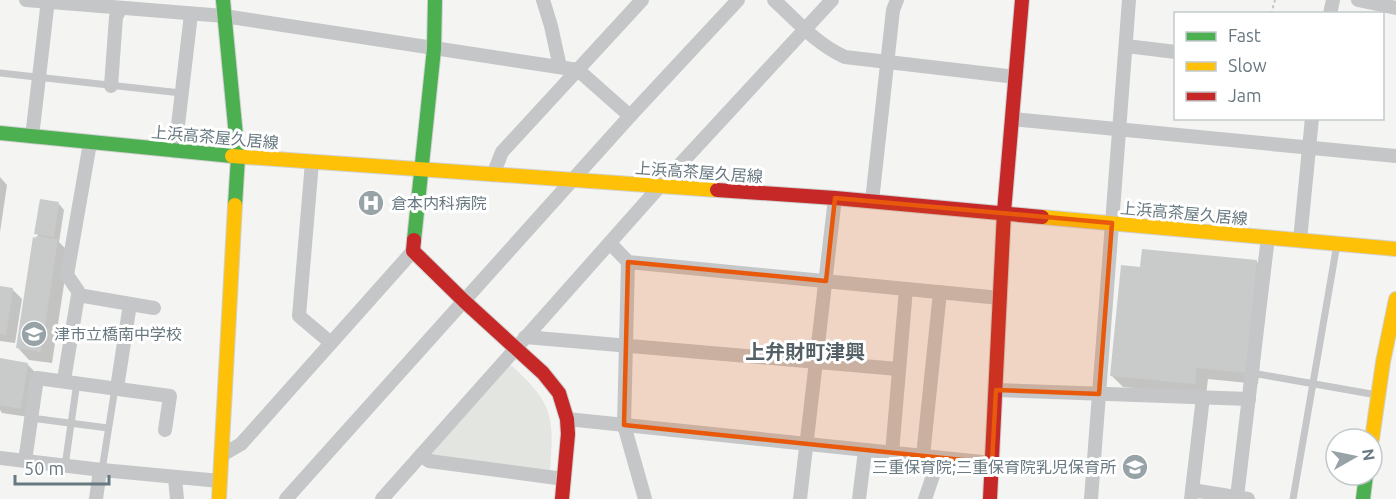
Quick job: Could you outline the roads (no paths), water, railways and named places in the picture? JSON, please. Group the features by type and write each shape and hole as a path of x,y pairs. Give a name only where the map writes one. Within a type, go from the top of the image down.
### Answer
{"street":[{"path":"26,0 127,6 224,16 578,70 630,116"},
{"path":"219,499 238,157 223,0"},
{"path":"222,456 241,444 413,251 434,49 435,0"},
{"path":"543,0 560,67"},
{"path":"493,174 502,152 642,0"},
{"path":"286,499 630,116 738,0"},
{"path":"774,0 805,29 844,57 1016,77"},
{"path":"382,499 661,185 832,0"},
{"path":"872,201 893,10 897,0"},
{"path":"990,499 1004,212 1022,0"},
{"path":"1091,499 1129,0"},
{"path":"1358,0 1396,8"},
{"path":"32,137 48,1"},
{"path":"111,86 116,17 127,6"},
{"path":"175,151 191,14"},
{"path":"1126,46 1174,52"},
{"path":"1012,119 1396,156"},
{"path":"1300,240 1312,120"},
{"name":"上浜高茶屋久居線","path":"0,133 238,157 872,201 1396,249"},
{"path":"70,381 78,291 67,274 90,143"},
{"path":"312,162 299,316 331,343"},
{"path":"800,499 835,198"},
{"path":"1203,397 1191,494 1243,498 1249,399 1268,237"},
{"path":"610,243 628,262 1000,298"},
{"path":"413,251 552,382 559,393 567,419 568,434 562,499"},
{"path":"628,262 624,425 645,499"},
{"path":"892,453 906,289"},
{"path":"923,456 940,292"},
{"path":"78,295 154,308"},
{"path":"1374,427 1378,395 1390,363 1396,299"},
{"path":"116,388 130,304"},
{"path":"525,338 898,369"},
{"path":"25,461 37,378 170,396 165,430"},
{"path":"996,390 1249,399"},
{"path":"567,419 992,463"},
{"path":"859,499 865,451"},
{"path":"421,454 429,461 564,479"},
{"path":"0,458 220,481"},
{"path":"924,499 939,458"},
{"path":"96,499 101,470"},
{"path":"175,478 177,499"}],"lane":[{"path":"0,73 181,93"},
{"path":"1293,499 1337,244"},
{"path":"1252,373 1378,395"},
{"path":"65,466 71,423 70,381"},
{"path":"101,470 116,388"},
{"path":"31,418 108,428"}],"place":[{"name":"倉本内科病院","path":"371,203"},
{"name":"津市立橋南中学校","path":"34,334"},
{"name":"三重保育院;三重保育院乳児保育所","path":"1135,467"}],"district":[{"name":"上弁財町津興","path":"805,351"}]}
